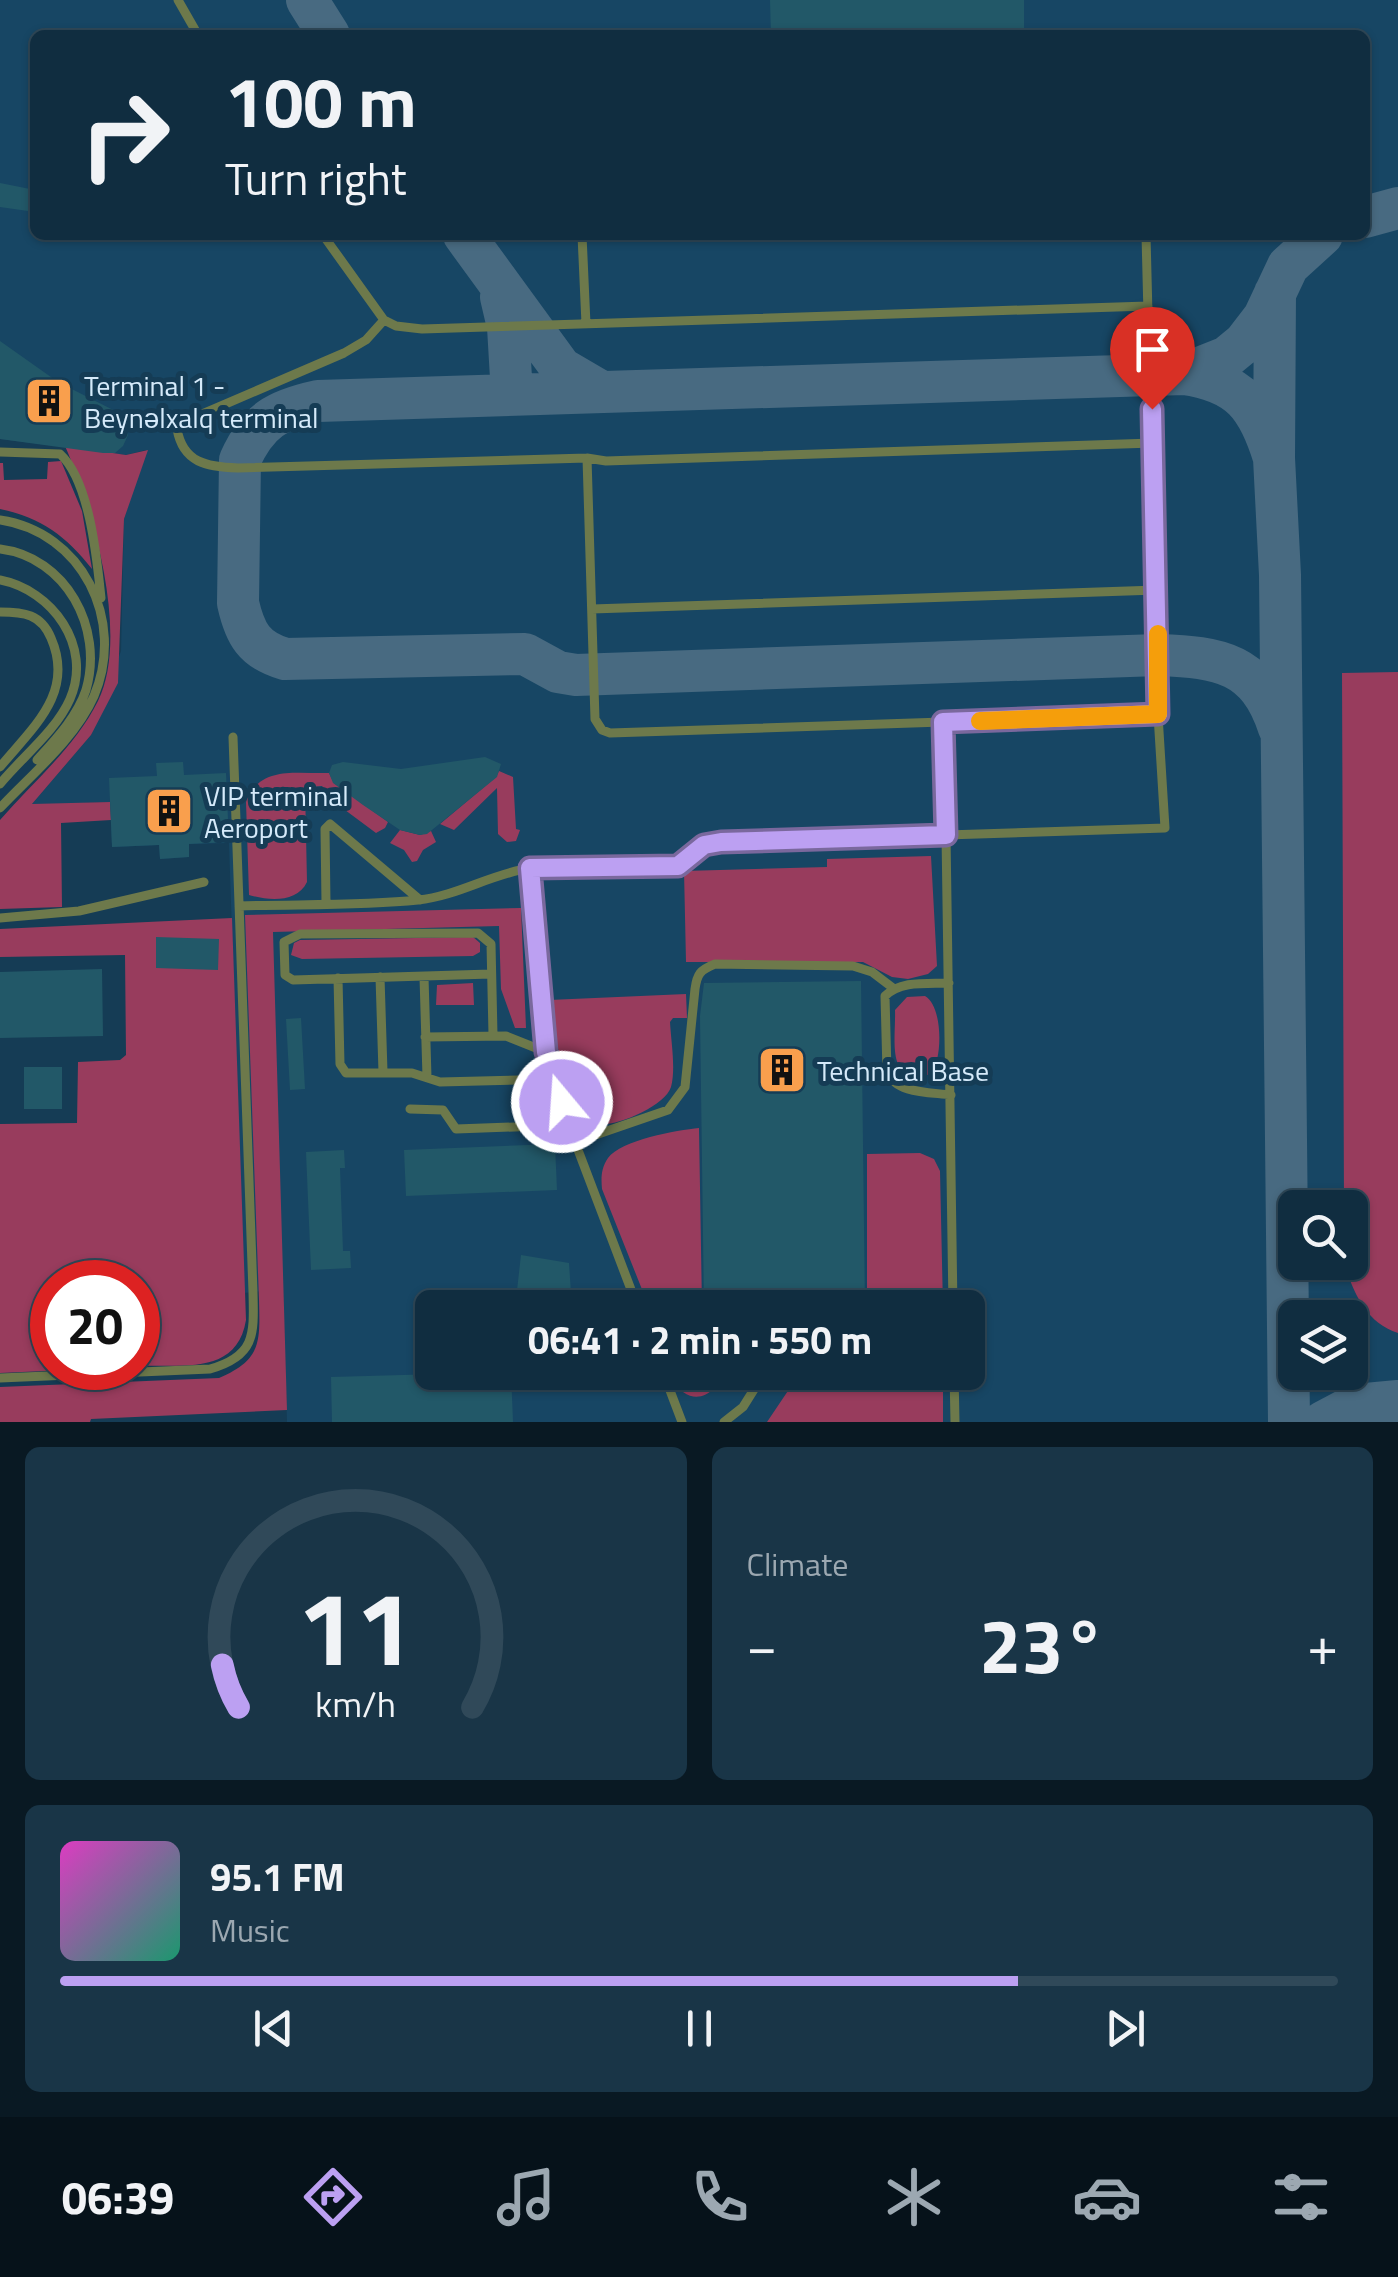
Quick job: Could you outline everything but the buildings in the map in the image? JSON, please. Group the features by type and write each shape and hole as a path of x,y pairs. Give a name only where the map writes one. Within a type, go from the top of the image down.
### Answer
{"lane":[{"path":"178,0 195,30"},
{"path":"326,240 384,320 396,326 422,329 1148,306"},
{"path":"582,240 586,324"},
{"path":"239,906 420,900 503,872 530,868 678,866 704,845 721,842 1165,828 1158,714 1146,240"},
{"path":"384,320 366,340 344,353 186,421 177,429 191,458 200,464 238,468 1153,444"},
{"path":"0,452 60,454 66,460 84,502 96,552 104,662 94,695 79,722 0,806"},
{"path":"587,458 595,719 602,730 610,733 1158,714"},
{"path":"0,520 21,523 69,552 94,590 103,621"},
{"path":"0,550 28,556 63,581 87,628 90,648 85,694 68,724 0,806"},
{"path":"0,580 20,585 56,610 71,641 77,672 71,698 58,720 0,784"},
{"path":"592,609 1157,590"},
{"path":"0,612 24,612 47,628 56,649 60,676 51,702 0,767"},
{"path":"943,722 953,1290"},
{"path":"0,1378 210,1369 231,1363 244,1352 250,1340 254,1310 233,737"},
{"path":"326,903 325,829 330,824 420,900"},
{"path":"530,868 546,1052 575,1142 631,1290"},
{"path":"0,918 79,911 204,882"},
{"path":"492,974 288,978 284,942 300,934 486,936 491,944 492,974 493,1035"},
{"path":"575,1142 668,1110 685,1087 697,975 704,968 716,964 853,966 872,972 893,988 949,984"},
{"path":"424,976 427,1078"},
{"path":"380,977 383,1072"},
{"path":"338,978 342,1070 352,1074 412,1073 456,1082 555,1078"},
{"path":"893,988 886,996 887,1072 891,1081 902,1087 951,1095"},
{"path":"425,1037 506,1036 546,1052"},
{"path":"410,1109 443,1110 456,1129 570,1126"},
{"path":"670,1390 682,1422"},
{"path":"724,1422 743,1407 754,1390"},
{"path":"954,1390 954,1422"}],"shaded area":[{"path":"0,0 1398,0 1398,1422 287,1422 283,1289 244,1293 229,843 189,844 189,857 160,859 159,845 112,847 110,802 31,805 91,735 121,651 124,519 146,450 126,455 0,439"},
{"path":"65,446 126,455 148,450 124,519 118,683 91,735 32,804 110,802 111,820 61,823 62,907 0,909 0,820 78,734 98,701 107,674 109,608 104,573 86,503"},
{"path":"61,461 82,511 92,569 52,530 0,509 0,463 4,480 47,479 48,462"},
{"path":"1398,672 1398,1333 1369,1314 1368,1300 1360,1300 1351,1280 1368,1280 1368,1190 1344,1190 1342,673"},
{"path":"499,771 513,777 516,829 520,830 516,841 507,842 498,834 497,788 454,830 440,824 496,777"},
{"path":"329,773 334,783 388,822 385,828 376,833 341,807 322,786 305,787 307,882 290,897 249,895 246,802 252,790 280,774"},
{"path":"400,830 420,835 431,831 436,842 412,862 404,850 390,843"},
{"path":"931,856 937,966 928,974 908,979 892,977 863,962 686,962 684,871 827,867 827,859"},
{"path":"521,908 526,1028 515,1028 501,989 499,926 273,932 287,1410 90,1422 0,1422 0,1387 160,1390 160,1380 219,1378 244,1364 256,1348 259,1300 245,915"},
{"path":"232,918 246,1320 241,1338 219,1359 160,1366 160,1260 30,1260 30,1372 0,1373 0,1124 77,1123 78,1062 120,1060 126,1055 125,955 0,957 0,929"},
{"path":"473,937 480,943 480,952 473,956 302,959 291,955 294,943 300,940"},
{"path":"473,983 474,1005 436,1005 437,985"},
{"path":"686,994 687,1018 673,1018 670,1022 673,1072 667,1094 650,1108 626,1119 604,1124 585,1119 577,1111 552,1029 549,1000"},
{"path":"925,996 938,1021 938,1057 931,1074 916,1076 906,1073 896,1058 895,1010 907,997"},
{"path":"699,1128 702,1290 642,1290 602,1189 608,1158 625,1146"},
{"path":"920,1153 934,1159 940,1171 943,1290 867,1290 867,1154"},
{"path":"682,1390 712,1390 697,1397"},
{"path":"789,1390 943,1390 943,1422 767,1422"}],"taxiway":[{"path":"307,0 326,30"},
{"path":"1370,216 1398,208"},
{"path":"468,240 561,368 602,392"},
{"path":"1184,374 1227,357 1244,343 1264,317 1288,266 1317,240"},
{"path":"1275,293 1274,458 1280,575 1289,1422"},
{"path":"501,297 508,327 512,395"},
{"path":"1274,458 1261,424 1244,400 1219,383 1184,374 318,401 270,419 254,435 240,460 238,603 252,639 266,651 285,659 525,654 558,672 576,675 1158,655 1200,658 1234,668 1248,677 1260,689 1279,728"},
{"path":"1323,1422 1355,1405 1398,1401"}],"slow traffic":[{"path":"980,721 1158,714 1158,634"}],"place":[{"name":"Terminal 1 - Beynəlxalq terminal","path":"49,401"},
{"name":"VIP terminal Aeroport","path":"169,811"},
{"name":"Technical Base","path":"782,1070"}],"route":[{"path":"562,1102 546,1052 530,868 678,866 704,845 721,842 946,835 943,722 1158,714 1152,409"}]}
